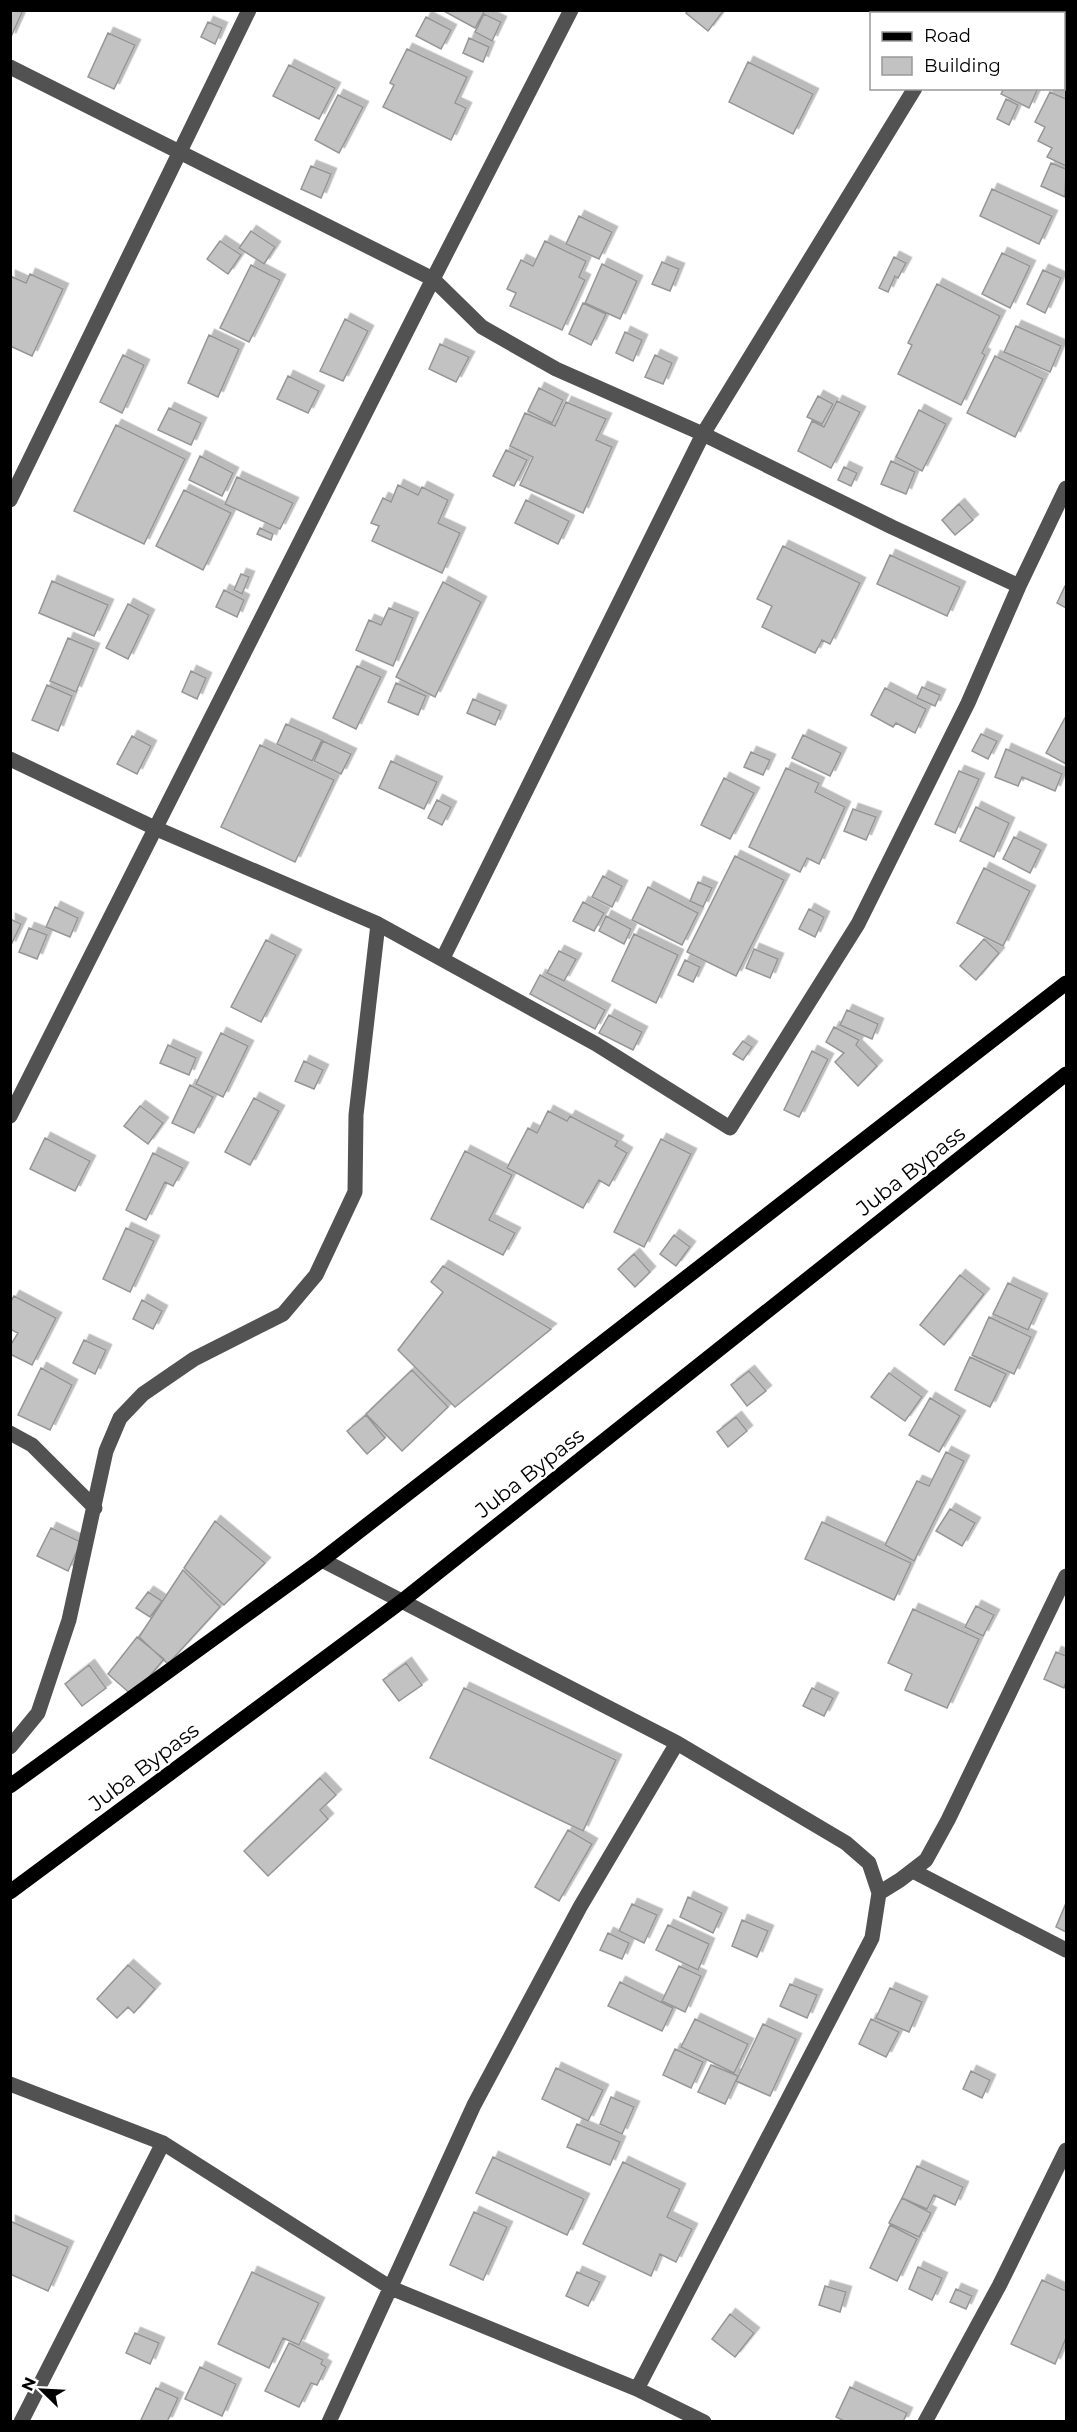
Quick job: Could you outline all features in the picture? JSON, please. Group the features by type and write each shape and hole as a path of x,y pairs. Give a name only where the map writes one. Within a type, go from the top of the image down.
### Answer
{"main road":[{"path":"10,1786 322,1560 1066,983"},
{"name":"Juba Bypass","path":"10,1892 402,1601 1066,1074"}],"street":[{"path":"10,500 249,10"},
{"path":"10,1116 571,10"},
{"path":"10,67 433,279 482,327 556,369 703,434 892,527 1019,586"},
{"path":"443,958 703,434 914,90"},
{"path":"10,759 157,829 378,924 596,1044 730,1128 858,924 968,703 1019,586 1066,488"},
{"path":"10,1747 38,1713 69,1620 106,1451 120,1418 143,1394 194,1359 283,1314 316,1275 355,1192 356,1115 378,924"},
{"path":"10,1433 32,1445 95,1508"},
{"path":"322,1560 677,1743 846,1844 869,1863 879,1893 873,1938 637,2389"},
{"path":"879,1893 926,1860 948,1820 1066,1576"},
{"path":"329,2421 474,2105 580,1907 677,1743"},
{"path":"913,1870 1066,1950"},
{"path":"10,2084 163,2144 391,2288 637,2389 704,2421"},
{"path":"21,2421 163,2144"},
{"path":"925,2421 999,2286 1066,2150"}],"building":[{"path":"10,10 23,10 10,39"},
{"path":"442,10 485,10 475,28"},
{"path":"688,10 724,10 708,31 686,13"},
{"path":"484,14 501,22 492,41 475,32"},
{"path":"426,17 451,30 441,49 416,36"},
{"path":"208,22 222,28 215,44 201,37"},
{"path":"1065,30 1066,31 1065,88"},
{"path":"108,33 135,45 114,89 88,77"},
{"path":"469,38 489,47 483,62 463,53"},
{"path":"407,49 467,77 455,103 466,108 451,140 383,107 394,85 390,83"},
{"path":"748,62 813,94 793,134 729,102"},
{"path":"289,65 335,88 319,119 273,96"},
{"path":"1003,90 1037,90 1029,108 1001,94"},
{"path":"1050,92 1066,99 1066,166 1047,157 1052,148 1038,141 1045,127 1035,122"},
{"path":"338,95 363,107 339,153 315,140"},
{"path":"1006,99 1018,105 1009,125 997,119"},
{"path":"1051,163 1066,169 1065,197 1041,186"},
{"path":"311,166 331,174 321,198 301,189"},
{"path":"992,189 1052,216 1039,244 980,216"},
{"path":"579,216 612,232 599,259 566,244"},
{"path":"251,231 275,247 264,264 239,248"},
{"path":"220,241 241,255 228,274 207,259"},
{"path":"545,241 586,261 579,277 585,280 562,330 510,306 516,293 507,289 521,260 533,266"},
{"path":"1002,253 1030,266 1010,308 982,294"},
{"path":"894,257 906,263 898,278 895,276 888,292 879,288"},
{"path":"662,262 679,269 670,291 652,284"},
{"path":"602,264 637,281 620,319 585,303"},
{"path":"251,265 280,280 249,342 220,328"},
{"path":"1043,270 1061,278 1045,313 1027,304"},
{"path":"30,274 63,289 32,356 10,346 10,276 26,283"},
{"path":"937,284 1000,316 982,353 985,355 961,405 898,374 912,345 908,343"},
{"path":"583,303 606,314 591,345 569,334"},
{"path":"345,319 368,331 343,381 320,371"},
{"path":"1016,326 1061,346 1050,372 1004,352"},
{"path":"625,332 642,340 633,361 616,353"},
{"path":"209,335 239,349 218,397 188,383"},
{"path":"440,344 469,357 456,382 429,369"},
{"path":"123,355 144,365 122,413 100,402"},
{"path":"655,355 672,363 663,384 645,377"},
{"path":"995,356 1043,379 1015,437 967,413"},
{"path":"288,376 319,391 308,413 277,399"},
{"path":"539,388 563,400 552,423 528,411"},
{"path":"818,396 833,404 822,424 807,417"},
{"path":"837,401 860,412 831,468 798,451 812,421 824,427"},
{"path":"566,402 606,419 596,440 612,447 583,513 520,485 533,457 510,446 525,413 555,426"},
{"path":"169,408 201,423 191,445 158,430"},
{"path":"919,410 946,424 922,471 896,457"},
{"path":"116,425 185,459 144,544 74,511"},
{"path":"506,450 527,460 514,486 493,476"},
{"path":"200,456 233,473 222,496 189,480"},
{"path":"891,461 915,472 906,494 881,484"},
{"path":"844,467 857,473 851,486 838,480"},
{"path":"237,477 293,503 280,529 225,504"},
{"path":"398,485 418,495 422,487 448,500 438,523 460,533 442,573 372,541 379,526 371,523 383,498 391,502"},
{"path":"184,490 231,513 203,570 156,546"},
{"path":"526,500 569,521 558,544 515,523"},
{"path":"959,504 973,520 955,535 942,520"},
{"path":"260,528 273,534 271,540 257,534"},
{"path":"783,546 860,583 830,644 822,640 815,653 762,627 772,606 757,599"},
{"path":"890,555 960,587 947,616 877,584"},
{"path":"241,574 249,577 242,594 234,590"},
{"path":"52,581 108,605 94,636 39,613"},
{"path":"443,582 481,602 435,697 396,677"},
{"path":"1066,586 1066,608 1057,603"},
{"path":"224,590 244,600 237,617 216,607"},
{"path":"128,604 149,615 128,659 106,648"},
{"path":"389,608 413,618 393,666 356,650 369,620 381,625"},
{"path":"68,638 94,649 76,692 50,681"},
{"path":"357,666 381,677 356,729 333,718"},
{"path":"191,671 206,678 197,699 182,692"},
{"path":"396,683 426,696 418,715 388,702"},
{"path":"47,685 72,696 58,731 32,720"},
{"path":"922,687 940,695 935,706 917,698"},
{"path":"885,688 926,709 915,733 896,723 893,727 871,715"},
{"path":"473,699 501,711 495,725 467,713"},
{"path":"1066,716 1066,764 1046,753"},
{"path":"286,724 322,740 312,761 277,744"},
{"path":"981,734 997,741 988,759 972,751"},
{"path":"803,735 841,753 830,776 792,758"},
{"path":"132,736 151,746 137,774 117,764"},
{"path":"323,741 351,754 341,774 314,761"},
{"path":"260,745 334,780 295,862 221,827"},
{"path":"1006,749 1062,774 1055,791 1022,777 1018,786 995,777"},
{"path":"751,752 770,760 763,775 744,767"},
{"path":"391,761 437,782 424,809 379,788"},
{"path":"786,768 819,783 815,792 845,807 819,864 807,858 800,872 749,847"},
{"path":"959,771 979,779 955,833 935,824"},
{"path":"724,778 754,793 730,839 701,825"},
{"path":"437,800 451,807 442,825 428,818"},
{"path":"976,807 1009,823 994,857 960,841"},
{"path":"853,809 876,817 866,840 844,831"},
{"path":"1014,837 1041,850 1030,873 1003,859"},
{"path":"735,856 784,880 736,976 687,952"},
{"path":"984,868 1030,891 1003,946 957,923"},
{"path":"603,876 622,886 612,907 592,897"},
{"path":"698,882 712,888 703,907 690,901"},
{"path":"648,887 698,913 682,945 632,920"},
{"path":"583,902 604,913 594,931 573,921"},
{"path":"55,907 78,918 70,937 46,927"},
{"path":"809,909 824,917 815,937 799,929"},
{"path":"606,916 631,929 624,944 599,931"},
{"path":"10,919 21,924 10,947"},
{"path":"29,928 47,935 37,959 19,952"},
{"path":"634,934 678,955 656,1003 612,981"},
{"path":"984,939 999,953 976,980 960,966"},
{"path":"266,940 296,955 261,1022 231,1007"},
{"path":"754,949 778,959 770,978 746,968"},
{"path":"559,951 576,959 564,981 547,973"},
{"path":"685,960 700,967 693,982 678,975"},
{"path":"540,975 605,1010 595,1029 530,994"},
{"path":"847,1010 878,1024 872,1039 840,1025"},
{"path":"609,1015 642,1032 633,1050 599,1033"},
{"path":"834,1027 859,1040 856,1045 877,1066 858,1086 835,1062 844,1053 826,1042"},
{"path":"221,1033 248,1046 223,1097 196,1084"},
{"path":"743,1041 752,1047 743,1060 733,1054"},
{"path":"168,1045 196,1058 189,1075 160,1063"},
{"path":"812,1051 828,1059 799,1117 784,1110"},
{"path":"304,1061 323,1070 314,1089 295,1081"},
{"path":"190,1085 213,1097 194,1133 172,1123"},
{"path":"254,1098 279,1111 250,1165 225,1152"},
{"path":"140,1106 163,1123 148,1144 124,1126"},
{"path":"548,1111 567,1121 570,1116 618,1141 615,1146 627,1153 609,1186 599,1180 583,1208 507,1168 528,1128 537,1133"},
{"path":"45,1138 90,1161 75,1191 30,1169"},
{"path":"661,1139 691,1154 644,1247 614,1232"},
{"path":"465,1151 512,1175 489,1220 515,1233 503,1255 431,1219"},
{"path":"153,1153 183,1168 173,1186 165,1182 146,1220 126,1210"},
{"path":"126,1228 154,1241 130,1292 103,1279"},
{"path":"674,1235 690,1247 676,1266 660,1254"},
{"path":"634,1254 650,1272 635,1287 618,1269"},
{"path":"443,1266 551,1329 455,1407 398,1350 443,1292 431,1282"},
{"path":"960,1275 984,1294 944,1345 920,1325"},
{"path":"1008,1283 1042,1299 1028,1330 993,1314"},
{"path":"14,1296 56,1318 32,1365 10,1354 10,1346 18,1333 10,1329 10,1303"},
{"path":"142,1300 162,1311 153,1329 133,1319"},
{"path":"989,1317 1031,1337 1014,1374 972,1355"},
{"path":"84,1340 106,1350 95,1374 73,1363"},
{"path":"970,1357 1006,1374 990,1407 955,1390"},
{"path":"41,1368 72,1385 50,1430 18,1415"},
{"path":"412,1370 448,1407 402,1451 366,1414"},
{"path":"749,1371 766,1391 747,1406 731,1385"},
{"path":"889,1373 922,1397 905,1421 871,1397"},
{"path":"930,1398 960,1416 939,1452 909,1435"},
{"path":"366,1415 385,1438 367,1454 347,1431"},
{"path":"736,1417 747,1431 728,1447 717,1432"},
{"path":"946,1452 964,1461 914,1561 885,1545 917,1481 929,1486"},
{"path":"950,1509 975,1523 962,1546 936,1531"},
{"path":"215,1521 265,1563 224,1605 184,1568"},
{"path":"822,1522 911,1563 894,1600 805,1559"},
{"path":"51,1528 81,1542 68,1571 37,1556"},
{"path":"183,1570 220,1607 168,1664 139,1637"},
{"path":"148,1592 162,1601 150,1617 136,1608"},
{"path":"976,1606 994,1615 983,1636 965,1627"},
{"path":"913,1609 979,1639 947,1708 905,1690 912,1674 888,1663"},
{"path":"137,1637 164,1659 133,1696 108,1674"},
{"path":"1056,1652 1066,1656 1064,1688 1044,1679"},
{"path":"406,1663 422,1685 399,1701 383,1680"},
{"path":"89,1665 106,1688 82,1706 65,1684"},
{"path":"464,1688 616,1760 583,1831 430,1758"},
{"path":"812,1688 833,1698 824,1716 803,1706"},
{"path":"320,1778 336,1795 320,1810 328,1819 268,1876 244,1851"},
{"path":"568,1830 592,1844 559,1901 535,1887"},
{"path":"688,1897 722,1913 713,1933 680,1917"},
{"path":"1066,1903 1066,1932 1056,1927"},
{"path":"632,1904 657,1915 644,1943 619,1931"},
{"path":"742,1920 768,1931 757,1957 732,1946"},
{"path":"668,1925 709,1944 698,1970 656,1950"},
{"path":"608,1933 629,1943 622,1959 600,1950"},
{"path":"128,1965 155,1989 134,2013 128,2007 117,2018 97,1999"},
{"path":"679,1966 701,1976 685,2012 662,2001"},
{"path":"620,1982 673,2008 662,2031 608,2006"},
{"path":"790,1984 817,1995 807,2018 780,2006"},
{"path":"890,1988 922,2002 909,2032 876,2018"},
{"path":"695,2019 748,2044 734,2073 681,2047"},
{"path":"871,2019 899,2032 886,2057 859,2044"},
{"path":"763,2024 796,2039 770,2096 736,2081"},
{"path":"675,2049 703,2062 691,2088 663,2075"},
{"path":"711,2065 738,2076 725,2104 698,2092"},
{"path":"556,2068 603,2090 588,2121 542,2099"},
{"path":"971,2071 990,2080 982,2098 963,2089"},
{"path":"611,2097 634,2107 622,2134 600,2124"},
{"path":"577,2124 620,2142 610,2165 567,2147"},
{"path":"493,2157 584,2199 567,2235 476,2193"},
{"path":"623,2162 680,2189 667,2217 692,2229 676,2262 660,2254 651,2276 583,2244"},
{"path":"917,2166 963,2187 955,2205 934,2195 927,2209 902,2198"},
{"path":"902,2198 931,2213 919,2237 889,2223"},
{"path":"474,2212 507,2227 483,2280 450,2265"},
{"path":"10,2221 68,2247 48,2291 10,2274"},
{"path":"890,2225 917,2239 897,2281 870,2268"},
{"path":"918,2267 942,2278 932,2300 909,2289"},
{"path":"252,2272 319,2303 299,2345 283,2338 269,2368 218,2344"},
{"path":"577,2272 600,2282 588,2306 566,2296"},
{"path":"1042,2280 1066,2291 1066,2338 1055,2364 1011,2344"},
{"path":"825,2286 846,2292 840,2312 819,2305"},
{"path":"956,2289 972,2296 966,2309 950,2302"},
{"path":"730,2314 754,2333 735,2357 712,2339"},
{"path":"135,2333 159,2343 150,2364 126,2353"},
{"path":"289,2343 323,2360 321,2364 326,2367 317,2385 311,2383 299,2407 265,2391"},
{"path":"200,2367 236,2384 222,2416 185,2399"},
{"path":"850,2387 907,2413 903,2422 846,2422 836,2417"},
{"path":"156,2388 178,2398 167,2422 140,2422"}]}
